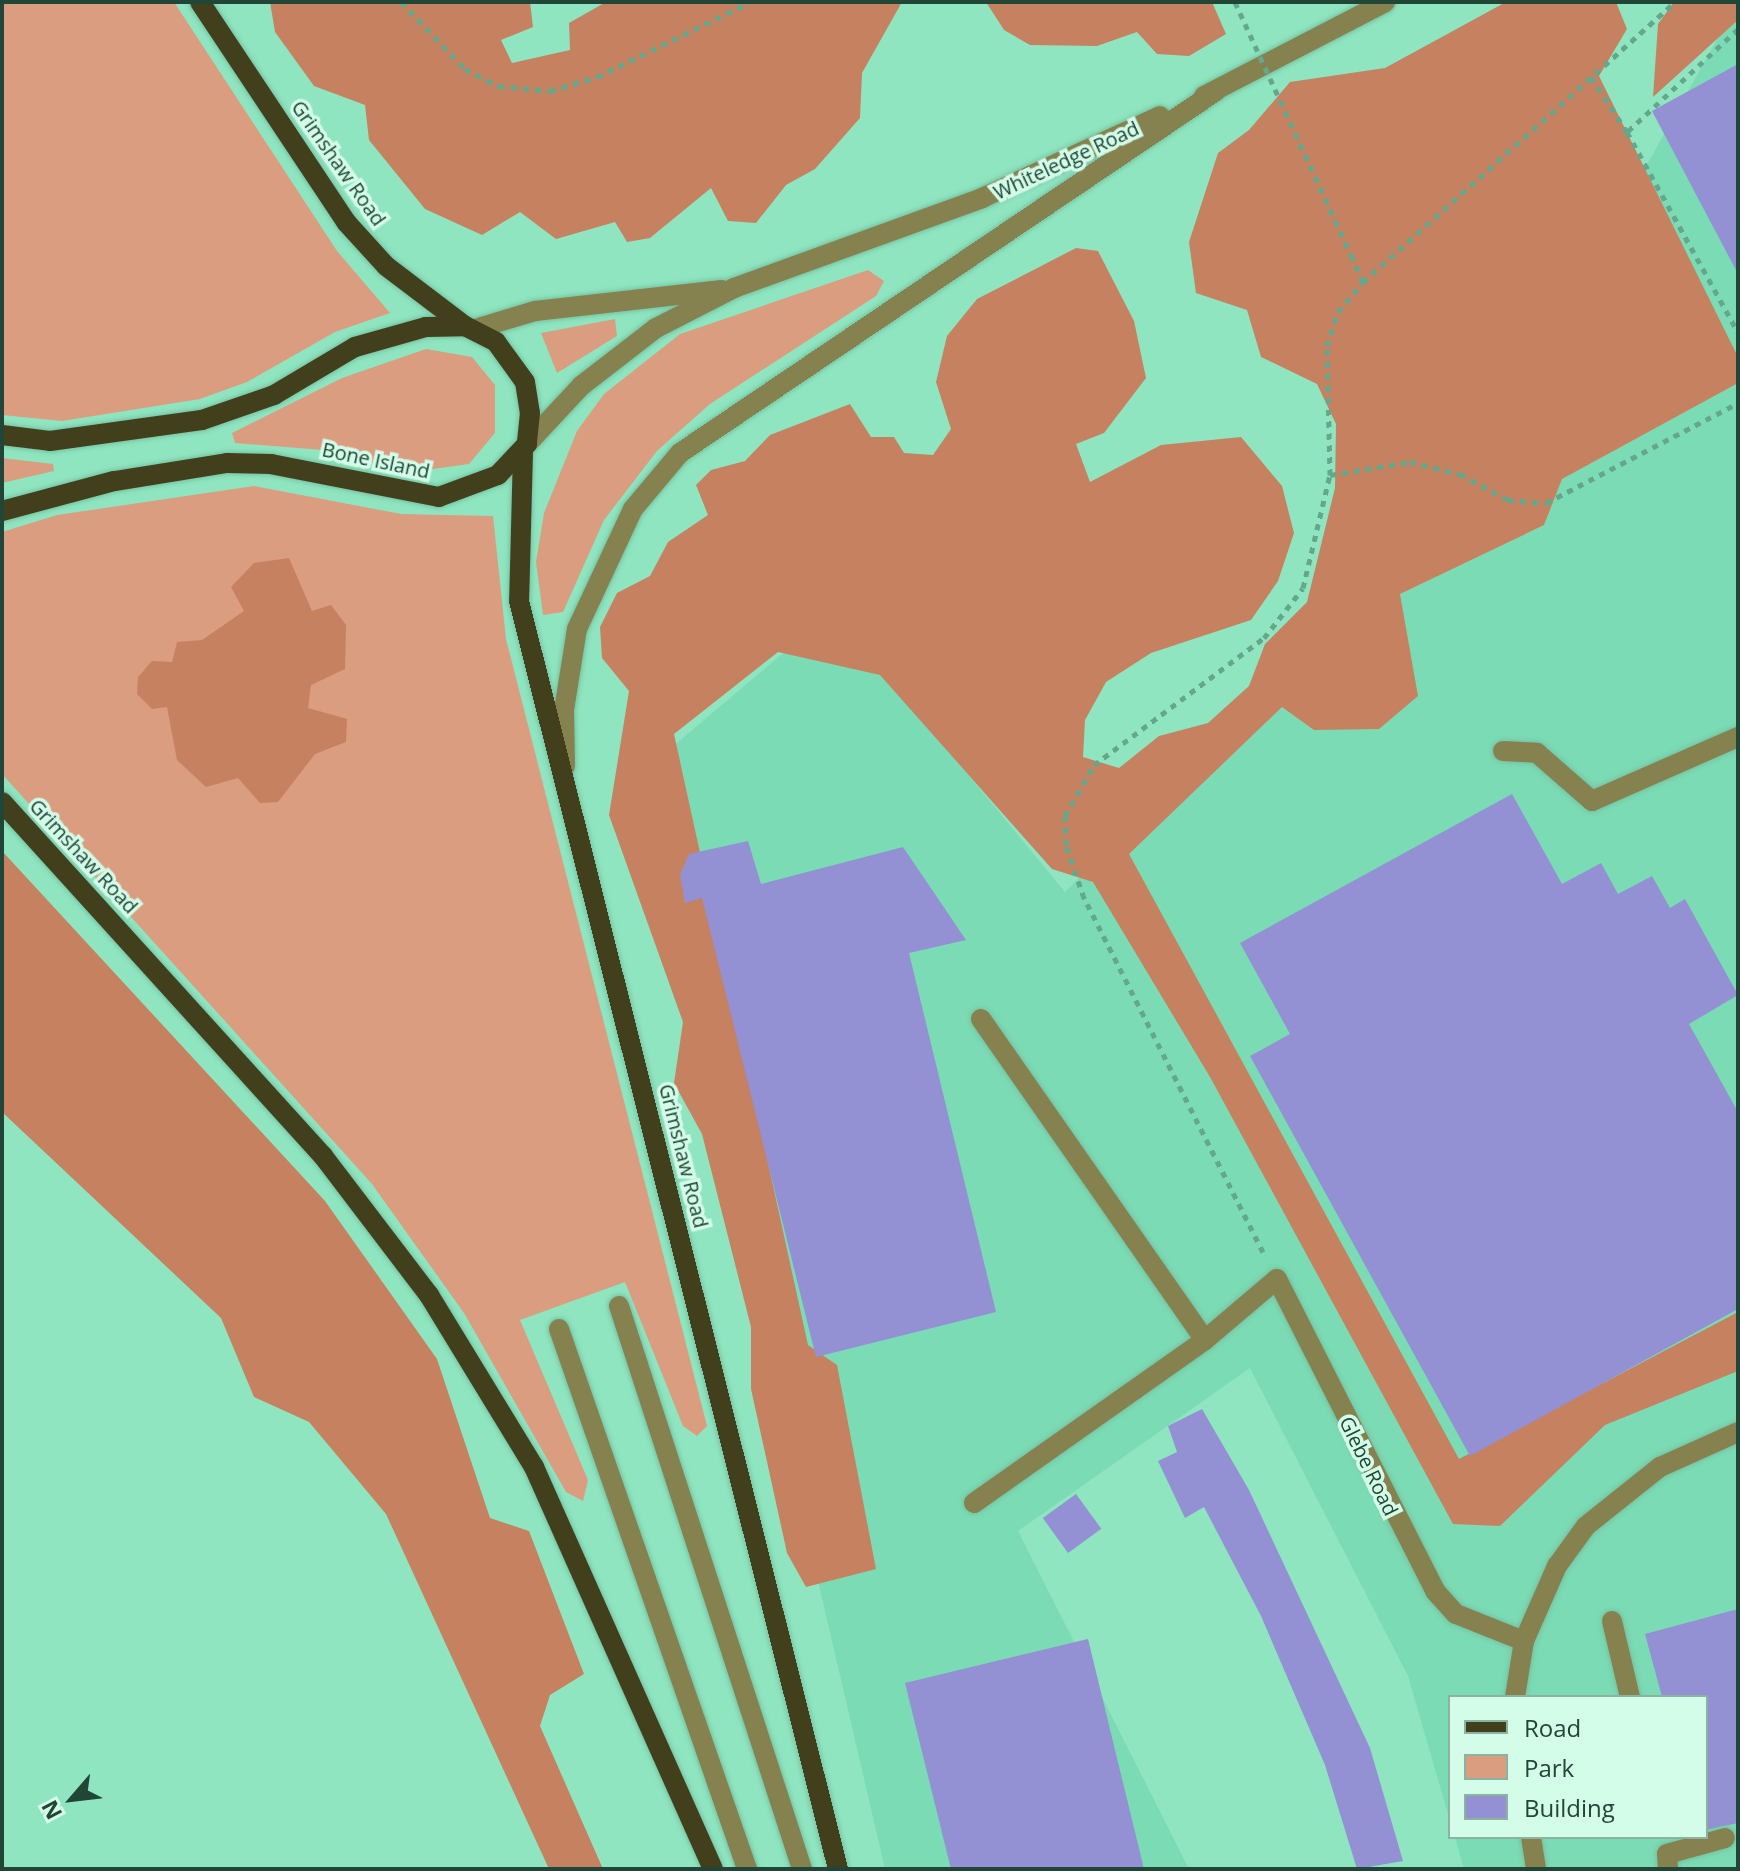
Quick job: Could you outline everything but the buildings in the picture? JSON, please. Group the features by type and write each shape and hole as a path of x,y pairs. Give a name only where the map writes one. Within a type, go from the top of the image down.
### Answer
{"main road":[{"name":"Grimshaw Road","path":"200,2 346,222 386,266 470,328"},
{"path":"2,435 50,441 202,420 274,395 387,336 470,328 505,351 525,382 525,448"},
{"name":"Grimshaw Road","path":"525,448 519,601 838,1869"},
{"name":"Bone Island","path":"2,511 114,481 227,463 271,464 439,497 498,475 525,448"},
{"name":"Grimshaw Road","path":"2,802 323,1156 429,1295 534,1467 713,1869"}],"street":[{"name":"Whiteledge Road","path":"525,448 581,386 656,328 734,288 982,198 1216,91 1385,2"},
{"path":"566,783 564,710 577,629 615,541 654,479 753,396 1216,91"},
{"name":"Whiteledge Road","path":"470,328 535,311 734,288"},
{"path":"1503,751 1537,753 1592,801 1738,737"},
{"path":"981,1019 1205,1340"},
{"path":"974,1503 1205,1340 1277,1279"},
{"name":"Glebe Road","path":"1277,1279 1435,1591 1456,1614 1524,1641"},
{"path":"619,1306 802,1869"},
{"path":"559,1329 747,1869"},
{"path":"1515,1695 1524,1641 1557,1566 1586,1526 1660,1467 1738,1432"},
{"path":"1612,1621 1630,1695"},
{"path":"1666,1853 1725,1838"},
{"path":"1531,1839 1536,1869"}],"path":[{"path":"401,2 465,69 499,86 550,91 597,77 750,2"},
{"path":"1235,2 1363,282"},
{"path":"1277,1279 1084,898 1066,845 1065,816 1094,765 1287,613 1316,555 1330,475 1327,346 1338,312 1363,282 1675,2"},
{"path":"1627,132 1738,29"},
{"path":"1591,77 1627,132 1738,332"},
{"path":"1330,475 1410,462 1460,474 1508,500 1546,503 1738,403"}],"shaded area":[{"path":"270,2 530,2 533,27 501,40 512,63 570,50 569,23 606,2 902,2 862,73 860,118 815,169 786,185 756,223 728,221 711,188 650,238 627,242 615,222 556,239 520,212 482,235 425,209 369,140 365,105 314,86 275,32"},
{"path":"986,2 1212,2 1226,34 1189,56 1157,54 1137,32 1097,46 1030,45 1004,30"},
{"path":"1506,2 1616,2 1627,29 1599,76 1738,357 1738,383 1562,479 1544,525 1400,594 1418,696 1379,729 1314,730 1282,707 1129,854 1459,1459 1738,1312 1738,1371 1605,1425 1500,1526 1453,1524 1210,1077 1093,882 1052,869 880,675 778,652 674,734 808,1345 837,1365 876,1569 806,1587 787,1553 751,1389 751,1327 702,1134 674,1083 683,1022 609,815 629,691 602,658 600,627 617,593 650,576 668,542 708,515 696,485 711,470 745,461 770,435 850,404 871,437 894,437 904,453 933,455 951,429 936,382 947,336 977,299 1076,248 1098,251 1134,321 1146,378 1104,433 1076,444 1090,482 1161,445 1241,437 1282,486 1294,533 1278,581 1251,620 1151,653 1106,682 1085,720 1083,757 1119,768 1159,736 1208,723 1249,686 1265,644 1307,602 1335,488 1336,424 1317,384 1261,357 1247,310 1196,293 1189,242 1218,153 1249,130 1290,82 1385,68"},
{"path":"1674,2 1738,2 1738,20 1653,97 1658,24"},
{"path":"1738,2 1738,1869 1464,1869 1456,1839 1708,1839 1708,1695 1448,1695 1448,1814 1408,1676 1250,1368 1018,1531 1189,1869 885,1869 632,781 833,611 1065,892 1461,497"},
{"path":"289,558 312,611 331,605 346,625 345,669 311,685 308,708 347,719 346,742 315,754 278,802 260,803 238,778 206,787 177,760 167,707 152,709 137,694 138,677 152,661 172,662 177,642 202,640 244,611 231,587 254,563"},
{"path":"2,851 325,1201 437,1359 490,1518 529,1531 584,1674 550,1695 540,1726 603,1869 549,1869 386,1514 309,1422 254,1397 221,1318 2,1112"}],"green space":[{"path":"2,2 174,2 337,251 390,313 335,332 247,382 200,399 62,421 2,415"},
{"path":"868,270 884,281 876,296 710,404 657,451 604,520 563,612 543,615 536,562 544,513 577,431 604,394 680,334"},
{"path":"615,319 617,336 557,373 541,333"},
{"path":"426,349 472,357 495,385 495,433 469,464 411,472 323,450 235,443 232,433 342,378"},
{"path":"2,458 53,464 54,471 2,483"},
{"path":"254,486 401,514 493,516 506,639 707,1426 697,1436 683,1426 625,1282 520,1320 588,1480 583,1501 566,1492 464,1313 372,1184 2,774 2,532 57,515"}]}
